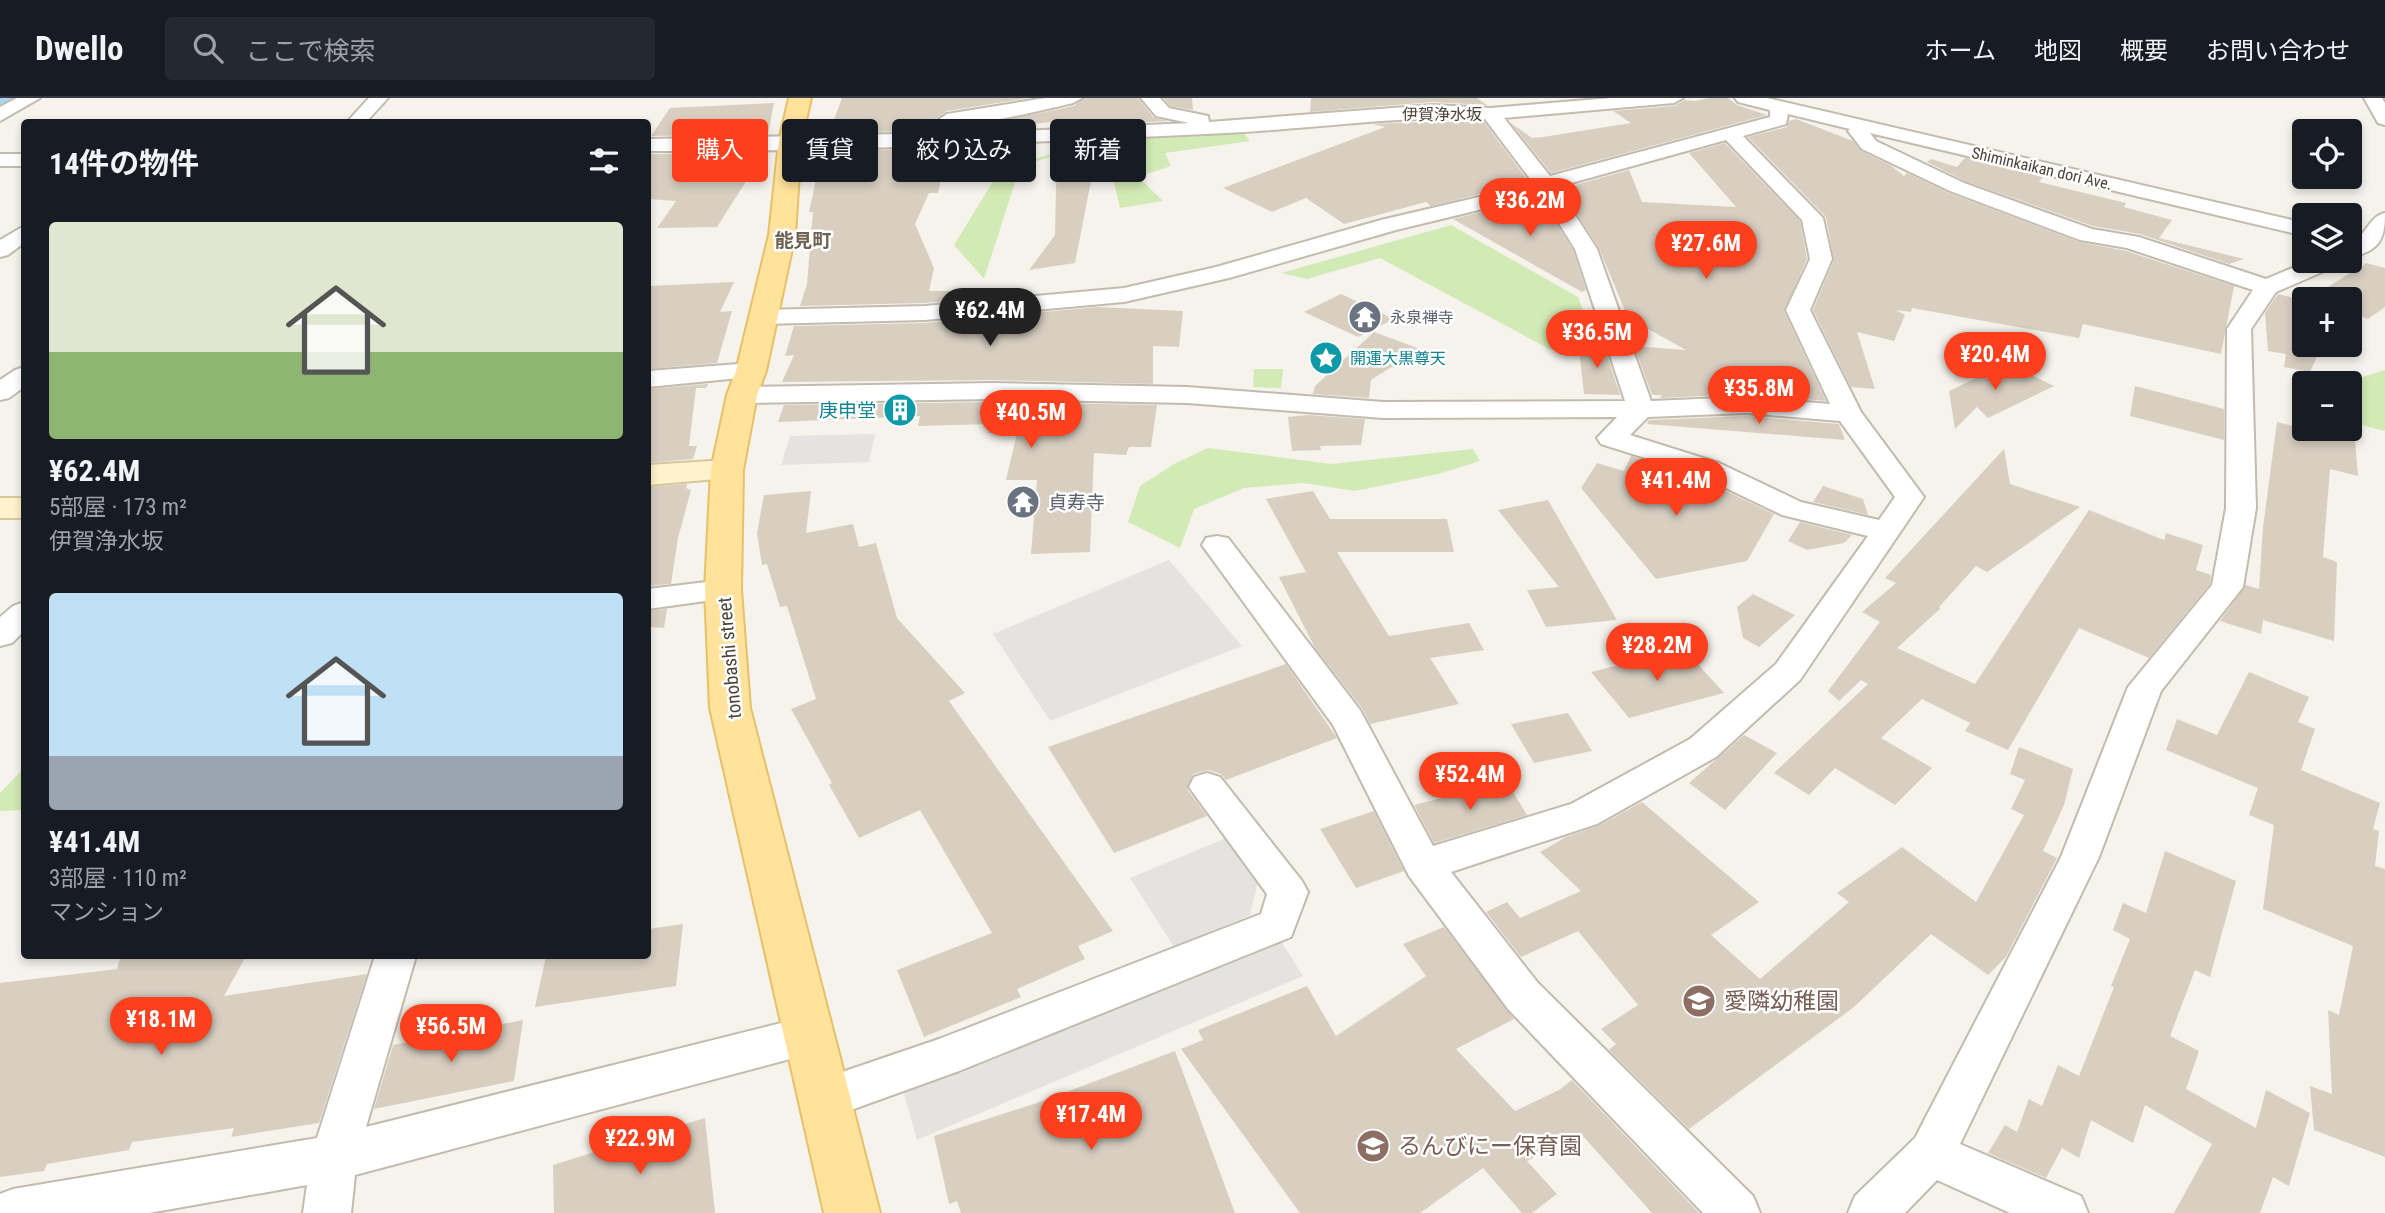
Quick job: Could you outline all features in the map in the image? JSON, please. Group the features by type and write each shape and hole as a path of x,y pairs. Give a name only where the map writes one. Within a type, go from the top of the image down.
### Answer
{"main road":[{"name":"tonobashi street","path":"790,182 782,234 727,470 723,590 730,708 852,1213"}],"street":[{"path":"0,115 31,98"},
{"path":"359,119 379,98"},
{"path":"950,119 969,118 1027,103 1073,98"},
{"path":"1150,98 1163,111 1195,120 1235,121"},
{"name":"伊賀浄水坂","path":"878,128 999,138 1251,126 1433,111 1491,114 1674,98"},
{"name":"Shiminkaikan dori Ave.","path":"1744,98 2292,227"},
{"path":"2373,98 2385,119"},
{"path":"762,317 925,313 1124,295 1221,273 1389,225 1546,186 1732,135 1779,120 1779,107"},
{"path":"1491,114 1546,186 1586,249 1641,409"},
{"name":"伊賀浄水坂","path":"651,145 782,124"},
{"path":"1853,124 1869,145 1957,187 2088,235 2131,242 2267,287"},
{"path":"1423,864 1584,814 1703,748 1788,672 1910,498 1848,414 1798,310 1821,258 1812,218 1732,135"},
{"path":"0,160 21,160"},
{"path":"2363,246 2385,219"},
{"path":"0,250 21,235"},
{"path":"1872,1213 1931,1154 2080,857 2145,687 2227,587 2241,508 2239,329 2267,287 2300,273"},
{"path":"0,392 21,377"},
{"path":"651,379 1187,395 1383,410 1641,409 1746,405 1848,414"},
{"path":"0,398 21,399"},
{"path":"1641,409 1611,438 1709,469 1792,509 1887,531"},
{"path":"651,475 727,470"},
{"path":"0,508 21,508"},
{"path":"1217,545 1348,719 1423,864 1523,996 1736,1213"},
{"path":"651,599 723,590"},
{"path":"0,635 21,616"},
{"path":"826,1098 943,1057 1277,925 1288,892 1207,787"},
{"path":"327,1213 334,1158 394,959"},
{"path":"13,1213 334,1158 809,1035"},
{"path":"1931,1154 2064,1213"}],"green space":[{"path":"1243,132 1250,141 1165,153 1171,166 1146,174 1146,135"},
{"path":"1050,154 1050,157 1036,162 1036,159"},
{"path":"993,182 1015,182 984,279 954,245"},
{"path":"1114,182 1143,182 1163,201 1120,208"},
{"path":"1451,225 1578,297 1590,329 1551,350 1380,258 1307,279 1281,273"},
{"path":"1254,369 1283,369 1281,388 1253,387"},
{"path":"2385,370 2385,431 2362,425 2362,377"},
{"path":"1208,448 1331,464 1473,449 1480,461 1438,474 1355,491 1303,483 1244,488 1194,509 1180,548 1128,522 1140,486 1174,464"},
{"path":"21,771 21,810 0,811 0,793"}],"shaded area":[{"path":"875,434 869,462 781,465 790,436"},
{"path":"1169,560 1242,646 1050,721 993,634"},
{"path":"1226,838 1258,881 1250,915 1174,947 1130,878"},
{"path":"1279,938 1303,976 917,1140 902,1086"}],"building":[{"path":"842,98 1029,98 947,111 935,119 892,119 892,131 878,132 878,119 834,119"},
{"path":"1084,98 1138,98 1154,118 1169,121 1050,119 1050,122 1036,124 1036,119 1006,119 1074,106"},
{"path":"1164,98 1192,98 1193,110 1170,106"},
{"path":"1311,98 1477,98 1487,105 1433,102 1310,112"},
{"path":"1728,98 1737,105 1767,115 1551,173 1511,123 1532,138 1543,137 1631,123 1613,111 1674,106 1685,100"},
{"path":"774,103 768,134 768,119 672,119 672,136 651,136 670,108"},
{"path":"1796,119 1853,141 1861,151 1890,165 1904,176 1907,173 1949,193 2079,242 2126,251 2234,286 2221,354 2083,324 2079,338 1912,308 1911,312 1896,310 1905,315 1894,341 1857,332 1875,389 1851,387 1813,310 1834,260 1826,217 1748,137 1787,127 1789,121"},
{"path":"1484,122 1529,182 1431,206 1426,202 1344,224 1306,198 1272,212 1223,188 1385,127 1372,124"},
{"path":"1725,143 1800,221 1807,259 1784,311 1826,401 1746,394 1660,398 1662,395 1652,395 1634,346 1686,350 1628,318 1599,248 1561,189 1629,170 1642,202 1736,207 1689,153"},
{"path":"878,150 892,150 892,182 940,182 938,193 929,193 915,224 934,268 929,291 1015,291 1016,295 925,303 800,306 807,284 813,212 809,212 816,182 878,182"},
{"path":"651,154 672,154 672,182 746,182 717,227 657,228 676,201 651,199"},
{"path":"1965,158 2043,177 2039,182 2126,203 2124,207 2172,220 2159,238 2244,259 2229,264 2140,234 2093,226 1965,181 1927,162 1931,159 1957,167"},
{"path":"1056,182 1091,182 1075,263 1029,270 1055,235"},
{"path":"1540,198 1573,250 1586,290 1582,292 1453,219"},
{"path":"2366,263 2385,268 2385,307 2368,319 2362,317 2362,287 2328,287 2350,273 2362,273 2362,267"},
{"path":"734,282 720,312 732,311 717,363 651,369 651,286"},
{"path":"1341,294 1394,319 1358,337 1304,312"},
{"path":"2278,294 2292,298 2292,357 2317,357 2310,371 2284,367 2286,354 2268,351 2265,313"},
{"path":"1098,307 1183,311 1179,347 1153,346 1153,384 993,380 782,382 794,355 785,356 794,326 925,323"},
{"path":"1374,332 1420,349 1371,380 1369,398 1313,394 1315,386"},
{"path":"1578,341 1603,343 1620,395 1584,394"},
{"path":"2020,357 2022,360 2015,367 2054,386 1988,418 1977,407 1955,429 1949,391"},
{"path":"708,384 706,388 696,388 689,446 697,446 693,459 651,463 651,389"},
{"path":"2135,386 2224,409 2224,440 2130,416"},
{"path":"993,402 1157,405 1151,447 1129,447 1126,455 1094,453 1090,552 1031,554 1037,480 1006,480 1017,433 988,433 990,424 918,426 920,416 778,422 784,405"},
{"path":"1308,415 1365,419 1361,445 1320,446 1321,450 1292,451 1288,417"},
{"path":"1746,416 1839,424 1845,440 1647,424 1649,420"},
{"path":"2277,422 2292,426 2292,441 2355,441 2358,476 2330,469 2323,557 2337,562 2334,641 2263,620 2261,634 2220,621 2246,585 2259,589 2263,527"},
{"path":"2004,449 2010,484 2080,507 1987,572 1976,566 1939,607 1941,608 1897,648 1975,684 2089,510 2164,540 2166,533 2203,545 2196,570 2211,575 2210,584 2149,658 2079,628 2008,750 1965,731 1970,723 1922,699 1881,738 1932,768 1895,805 1835,768 1809,795 1774,773 1868,684 1861,680 1839,701 1828,691 1880,622 1862,612 1896,583 1885,578"},
{"path":"1631,456 1699,478 1774,514 1747,561 1656,579 1581,488 1597,463 1624,471"},
{"path":"687,484 686,488 691,490 678,538 671,584 651,586 651,487"},
{"path":"1823,486 1863,499 1868,515 1813,502"},
{"path":"811,491 806,533 853,524 859,547 876,543 897,618 965,693 949,701 1113,931 1078,946 1085,959 1017,989 1021,997 924,1037 897,970 992,933 920,810 859,838 791,709 816,699 787,606 780,607 767,564 762,565 757,533 764,495"},
{"path":"1313,491 1330,519 1447,519 1454,552 1337,552 1389,636 1469,623 1484,650 1430,658 1459,704 1370,724 1362,708 1315,648 1279,577 1306,572 1266,499"},
{"path":"1548,500 1617,620 1546,627 1527,590 1559,587 1498,510"},
{"path":"1800,522 1852,535 1844,543 1807,550 1788,541"},
{"path":"1753,594 1795,615 1759,647 1743,638 1737,607"},
{"path":"667,609 664,628 651,627 651,611"},
{"path":"1684,649 1724,693 1629,718 1591,672"},
{"path":"1286,664 1337,738 1226,780 1221,774 1208,770 1193,774 1187,789 1207,816 1114,853 1048,747"},
{"path":"2249,672 2309,697 2298,722 2315,729 2301,770 2380,803 2373,829 2379,831 2375,866 2385,869 2385,1157 2314,1130 2310,1086 2332,1094 2328,1010 2339,1015 2353,946 2263,909 2274,825 2249,815 2258,788 2166,750 2177,719 2217,735"},
{"path":"1568,713 1592,751 1534,763 1511,724"},
{"path":"1744,735 1777,753 1725,810 1689,783"},
{"path":"2019,747 2073,769 2064,805 2043,851 2057,858 2006,957 1988,975 1931,934 1854,1007 1689,1129 1609,1050 1616,1044 1601,1029 1638,1005 1578,931 1521,957 1486,912 1507,902 1520,918 1581,891 1540,852 1566,837 1598,826 1642,802 1759,902 1711,935 1760,979 1849,902 1837,893 1902,847 1976,902 2024,815 2011,809 2025,780 2010,774"},
{"path":"1507,782 1527,815 1434,843 1414,805"},
{"path":"1374,811 1404,871 1356,888 1320,829"},
{"path":"2165,851 2236,881 2210,977 2195,970 2170,1036 2199,1051 2186,1089 2256,1128 2266,1090 2310,1113 2289,1186 2273,1177 2260,1213 2174,1213 2212,1144 2145,1105 2133,1143 2091,1120 2079,1158 2062,1148 2046,1178 1988,1153 2005,1125 2017,1132 2029,1099 2042,1106 2058,1065 2079,1076 2130,939 2113,930 2123,903 2146,913"},
{"path":"683,924 676,986 535,1007 545,959 651,959 651,929"},
{"path":"1444,927 1514,1019 1456,1049 1515,1111 1559,1090 1572,1080 1699,1213 1652,1213 1582,1135 1527,1161 1557,1194 1532,1213 1522,1213 1483,1168 1420,1213 1300,1213 1181,1049 1203,1040 1198,1030 1307,986 1336,1036 1426,976 1403,944"},
{"path":"120,959 244,959 224,996 367,974 319,1123 231,1137 234,1128 132,1142 129,1150 47,1164 44,1171 0,1177 0,983 117,969"},
{"path":"523,1020 514,1081 374,1109 393,1045"},
{"path":"1175,1051 1235,1213 961,1213 957,1201 949,1204 934,1136 1040,1102"},
{"path":"705,1118 715,1213 554,1213 553,1165"}],"waterway":[{"path":"0,101 6,98"}],"place":[{"name":"永泉禅寺","path":"1365,317"},
{"name":"開運大黒尊天","path":"1326,358"},
{"name":"庚申堂","path":"900,410"},
{"name":"貞寿寺","path":"1023,502"},
{"name":"愛隣幼稚園","path":"1699,1001"},
{"name":"るんびにー保育園","path":"1373,1146"}],"district":[{"name":"能見町","path":"803,240"}]}
